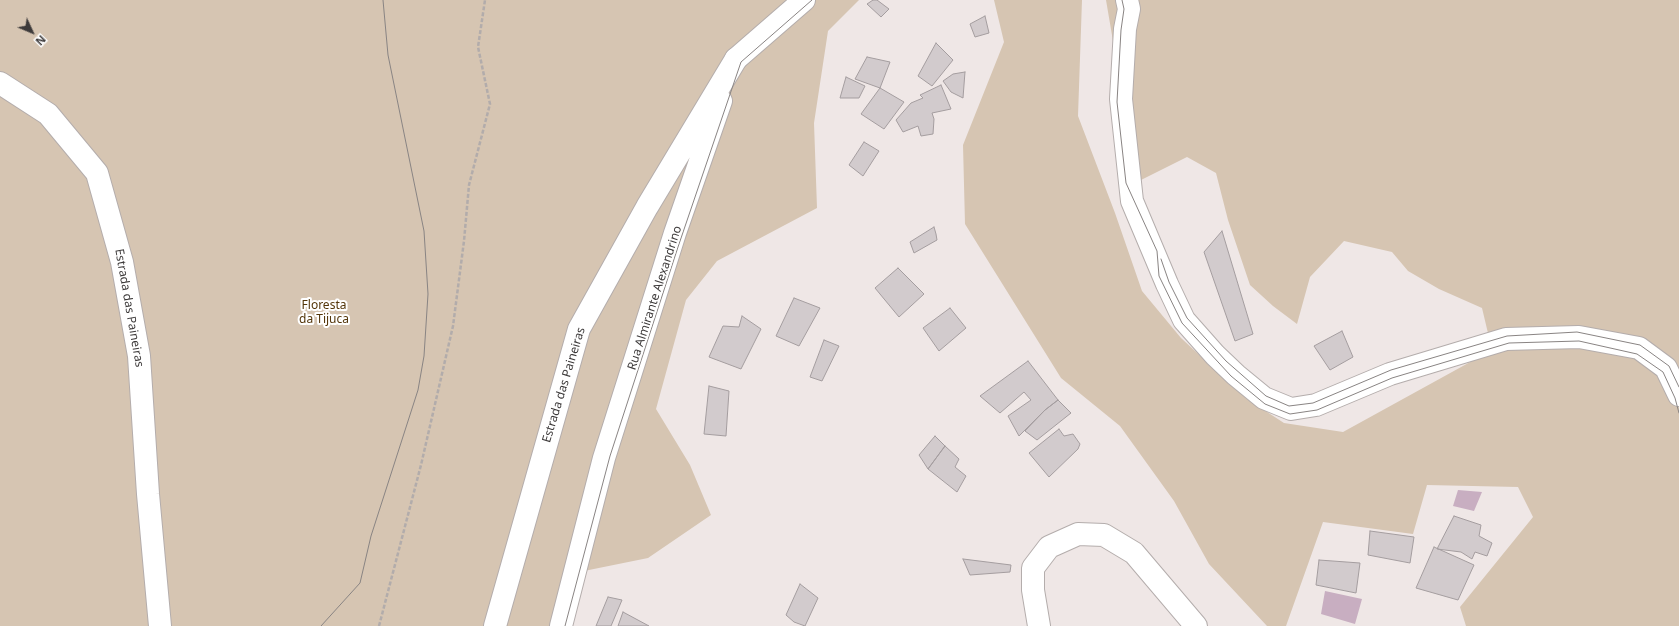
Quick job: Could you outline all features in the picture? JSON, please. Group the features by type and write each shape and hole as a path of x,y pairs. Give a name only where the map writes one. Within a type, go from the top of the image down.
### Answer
{"street":[{"name":"Rua Almirante Alexandrino","path":"561,626 604,458 675,233 736,59 804,0"},
{"path":"1127,0 1128,9 1125,29 1121,99 1132,201 1184,320 1214,355 1264,398 1291,409 1316,406 1390,374 1506,339 1578,337 1638,348 1666,368 1679,395"},
{"name":"Estrada das Paineiras","path":"495,626 579,329 647,207 736,59"},
{"name":"Estrada das Paineiras","path":"0,83 48,114 97,174 122,262 139,356 148,494 160,626"},
{"path":"1039,626 1033,590 1033,568 1049,547 1078,534 1104,535 1134,553 1196,626"}],"path":[{"path":"379,626 421,465 453,326 464,241 469,185 490,104 478,47 485,0"}],"green space":[{"name":"Floresta da Tijuca","path":"0,0 859,0 828,31 814,123 817,208 717,261 686,300 656,409 690,465 711,515 648,558 584,571 568,626 0,626"},
{"path":"994,0 1082,0 1078,116 1115,213 1142,291 1181,338 1247,399 1284,423 1343,432 1492,350 1482,308 1439,289 1408,271 1392,252 1344,241 1310,277 1297,324 1273,306 1250,285 1228,220 1216,173 1187,157 1137,182 1106,0 1679,0 1679,626 1466,626 1460,607 1533,517 1518,487 1427,485 1413,534 1323,522 1286,626 1267,626 1209,564 1174,501 1120,426 1061,378 965,224 963,145 1004,42"}],"shaded area":[{"path":"1458,490 1482,492 1474,511 1453,506"},
{"path":"1325,591 1362,599 1355,624 1321,614"}],"building":[{"path":"873,0 877,0 889,9 881,17 867,4"},
{"path":"985,16 989,33 975,37 970,24"},
{"path":"936,43 953,60 932,86 918,76"},
{"path":"867,57 890,62 880,88 855,79"},
{"path":"965,72 963,98 951,92 943,81 953,74"},
{"path":"846,77 865,86 859,98 840,98"},
{"path":"941,85 951,109 932,113 934,119 933,134 921,136 918,126 903,132 896,120 911,103 923,98 920,95"},
{"path":"880,88 904,102 884,129 861,114"},
{"path":"864,142 879,151 863,176 849,165"},
{"path":"934,227 937,240 914,253 910,242"},
{"path":"1222,231 1253,334 1235,341 1204,252"},
{"path":"898,268 924,294 899,317 875,288"},
{"path":"794,298 820,308 799,346 776,336"},
{"path":"950,308 966,328 939,351 923,328"},
{"path":"742,316 761,329 741,369 709,357 723,326 739,327"},
{"path":"1342,331 1353,357 1330,370 1314,346"},
{"path":"824,340 839,346 822,381 810,377"},
{"path":"1028,361 1058,400 1045,410 1019,436 1008,416 1031,400 1024,392 1000,413 980,396"},
{"path":"709,386 729,391 726,436 704,434"},
{"path":"1058,400 1071,413 1037,440 1025,431 1045,410"},
{"path":"1059,429 1064,436 1073,434 1080,444 1078,449 1049,477 1029,453"},
{"path":"935,436 945,446 928,469 919,455"},
{"path":"945,446 959,459 955,467 966,476 957,492 928,469"},
{"path":"1454,516 1481,525 1479,536 1492,543 1487,556 1475,552 1472,559 1461,552 1437,549"},
{"path":"1370,531 1414,537 1410,563 1368,555"},
{"path":"1434,547 1474,565 1458,600 1416,588"},
{"path":"963,559 1011,565 1010,572 970,575"},
{"path":"1319,560 1360,563 1356,593 1316,585"},
{"path":"800,584 818,598 805,626 794,622 786,615"},
{"path":"608,597 622,600 611,626 596,626"},
{"path":"623,612 649,626 618,626"}],"tram line":[{"path":"321,626 360,583 371,536 418,390 424,356 428,294 424,231 388,55 383,0"},
{"path":"565,626 610,456 678,247 741,62 812,0"},
{"path":"1122,0 1124,9 1121,30 1117,102 1126,183 1157,251 1159,276 1182,323 1231,376 1265,404 1290,414 1317,410 1392,378 1509,343 1579,341 1637,354 1663,372 1675,398 1679,413"},
{"path":"1161,259 1169,282 1187,318 1226,361 1266,396 1289,406 1313,403 1391,370 1507,336 1577,332 1640,345 1669,366 1679,387"}]}
